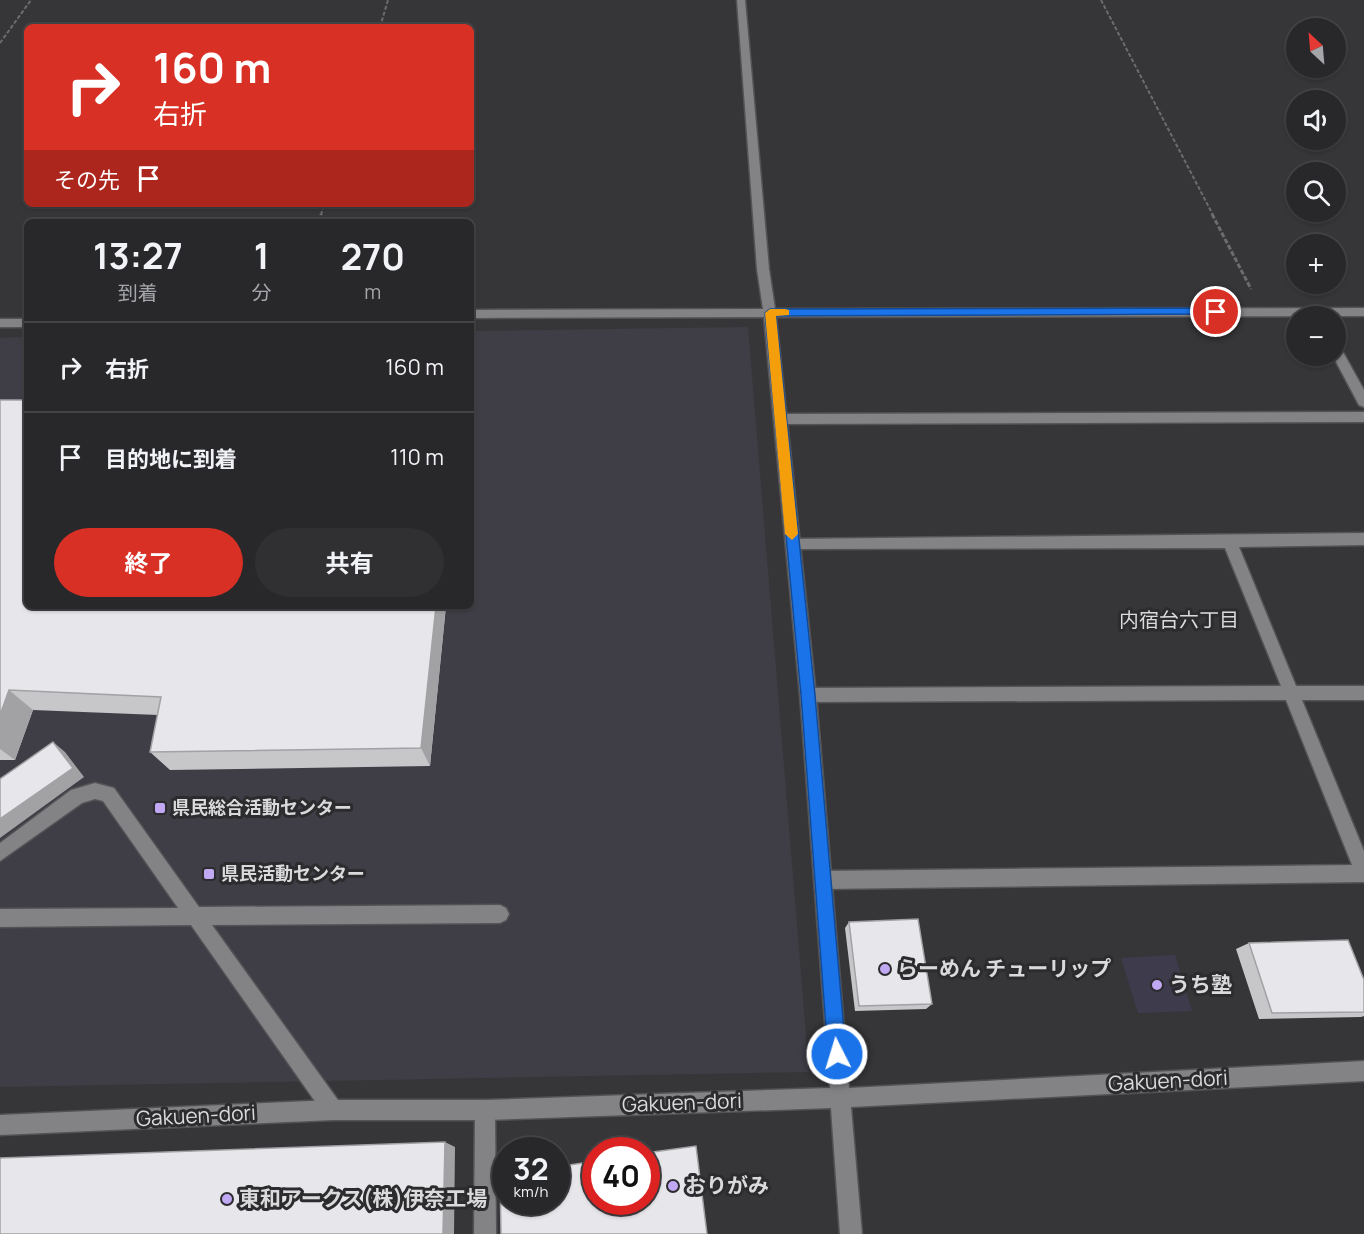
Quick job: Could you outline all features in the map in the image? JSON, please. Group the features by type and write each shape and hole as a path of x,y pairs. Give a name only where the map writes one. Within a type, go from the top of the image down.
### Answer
{"street":[{"path":"741,0 763,269 770,313 808,695 851,1234"},
{"path":"474,314 1286,312"},
{"path":"1346,313 1364,312"},
{"path":"0,323 24,323"},
{"path":"1345,366 1364,402"},
{"path":"780,419 1364,417"},
{"path":"793,543 1230,542 1364,539"},
{"path":"823,880 1364,873 1230,542"},
{"path":"808,695 1364,693"},
{"path":"0,853 77,796 96,791 108,794 333,1110"},
{"path":"0,918 500,914"},
{"name":"Gakuen-dori","path":"0,1125 333,1110 485,1110 840,1098 1364,1071"},
{"path":"485,1110 485,1234"}],"path":[{"path":"0,43 31,0"},
{"path":"381,24 388,0"},
{"path":"1101,0 1263,311"}],"shaded area":[{"path":"748,327 809,1072 0,1087 0,338 24,337 24,609 474,609 474,331"},
{"name":"うち塾","path":"1175,955 1192,1011 1138,1013 1121,958"}],"building":[{"path":"0,400 24,400 24,609 436,609 421,748 150,752 161,697 9,690 0,715"},
{"path":"53,742 73,768 0,819 0,779"},
{"name":"らーめん チューリップ","path":"918,919 932,1004 859,1006 849,922"},
{"path":"1348,940 1364,980 1364,1012 1272,1013 1249,943"},
{"name":"東和アークス(株)伊奈工場","path":"445,1142 443,1234 0,1234 0,1158"},
{"name":"おりがみ","path":"696,1146 707,1234 501,1234 501,1215 570,1215 570,1165 582,1163 582,1215 660,1215 660,1151"}],"slow traffic":[{"path":"785,313 770,313 792,534"}],"place":[{"name":"県民総合活動センター","path":"160,808"},
{"name":"県民活動センター","path":"209,874"},
{"name":"らーめん チューリップ","path":"885,969"},
{"name":"うち塾","path":"1157,985"},
{"name":"おりがみ","path":"673,1186"},
{"name":"東和アークス(株)伊奈工場","path":"227,1199"}],"district":[{"name":"内宿台六丁目","path":"1179,620"}],"route":[{"path":"837,1054 808,695 770,313 1216,312"}]}
